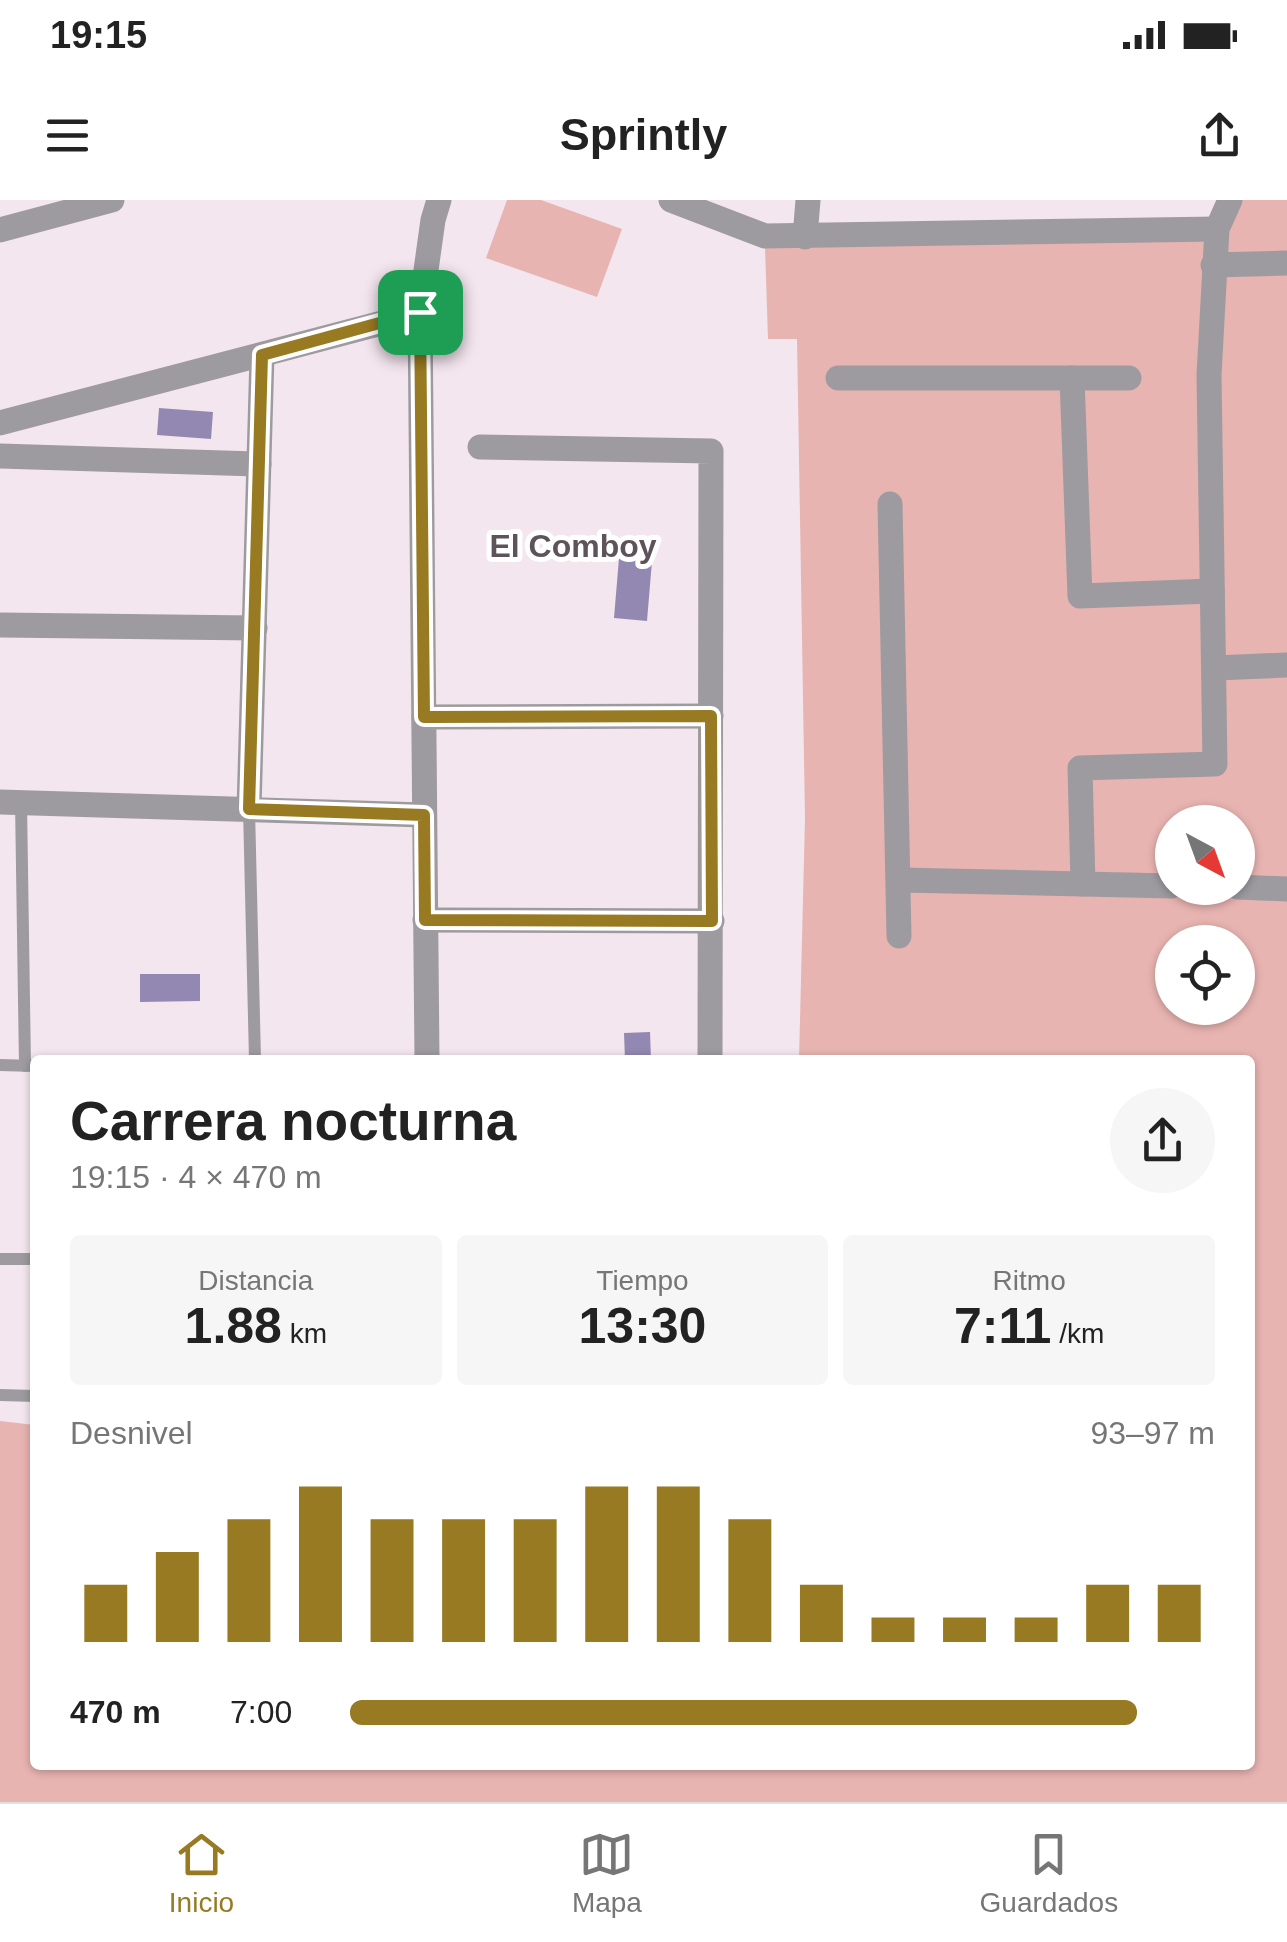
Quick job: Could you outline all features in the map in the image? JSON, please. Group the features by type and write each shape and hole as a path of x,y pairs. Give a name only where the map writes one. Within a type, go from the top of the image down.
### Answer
{"street":[{"path":"0,230 112,200"},
{"path":"426,1055 420,312 439,200"},
{"path":"670,200 765,236 1217,228"},
{"path":"806,237 808,200"},
{"path":"1084,884 1080,768 1215,764 1209,375 1217,228 1230,200"},
{"path":"1214,265 1287,263"},
{"path":"0,423 420,312"},
{"path":"249,809 262,355"},
{"path":"838,378 1128,378"},
{"path":"1072,378 1080,596 1212,591"},
{"path":"480,447 711,451 710,1055"},
{"path":"0,456 259,464"},
{"path":"890,504 899,936"},
{"path":"0,625 254,628"},
{"path":"1215,668 1287,665"},
{"path":"424,717 711,716"},
{"path":"11,802 424,815"},
{"path":"900,880 1155,886"},
{"path":"1255,888 1287,888"},
{"path":"425,920 712,921"}],"lane":[{"path":"0,1065 30,1066 11,802"},
{"path":"249,809 254,1055"},
{"path":"0,1260 30,1259"},
{"path":"0,1395 30,1396"}],"shaded area":[{"path":"507,200 541,200 622,229 597,297 486,258"},
{"path":"1242,200 1287,200 1287,1802 0,1802 0,1421 30,1424 30,1770 1255,1770 1255,1055 799,1055 805,818 797,339 768,339 765,247 1229,228"},
{"path":"159,408 213,412 211,439 157,435"},
{"path":"620,546 653,549 647,621 614,618"},
{"path":"140,974 200,974 200,1001 140,1002"},
{"path":"650,1032 651,1055 625,1055 624,1033"}],"district":[{"name":"El Comboy","path":"573,546"}],"route":[{"path":"420,312 424,717 711,716 712,921 425,920 424,815 249,809 262,355 420,312"}]}
